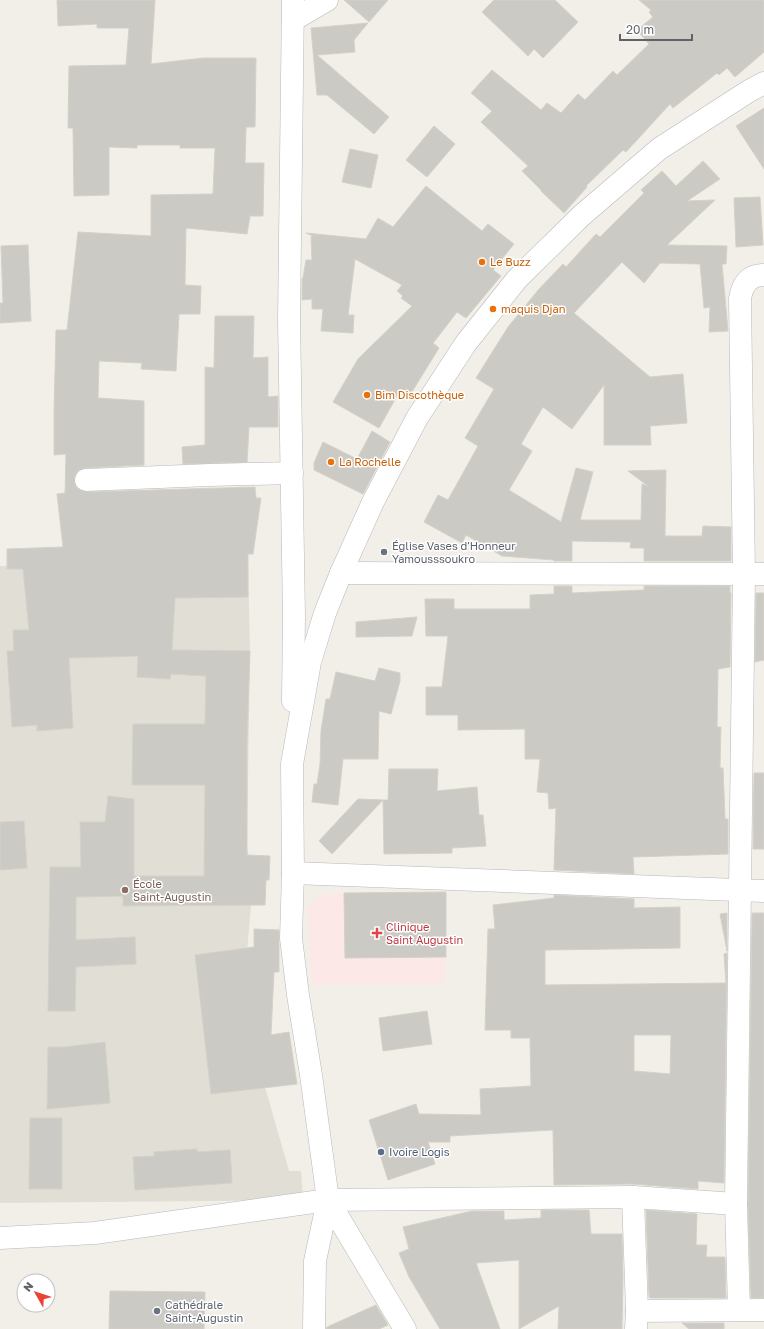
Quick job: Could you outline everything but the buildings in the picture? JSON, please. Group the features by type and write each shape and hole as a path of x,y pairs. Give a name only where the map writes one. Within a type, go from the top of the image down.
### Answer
{"street":[{"path":"314,1329 315,1261 328,1200 311,1075 298,995 292,938 294,616 289,319 293,10 327,0"},
{"path":"292,764 310,662 325,614 341,573 373,502 417,418 466,343 518,279 581,216 659,149 749,91 764,83"},
{"path":"739,1309 736,1204 741,891 754,575 740,299 742,289 746,282 754,276 764,275"},
{"path":"86,480 292,473"},
{"path":"341,573 754,575"},
{"path":"293,873 764,891"},
{"path":"0,1238 95,1233 328,1200 633,1197 736,1204"},
{"path":"633,1197 636,1320 739,1309 764,1310"},
{"path":"328,1200 405,1329"}],"shaded area":[{"name":"École Saint-Augustin","path":"248,564 250,651 247,847 251,875 251,905 247,952 265,1087 289,1171 301,1171 303,1200 0,1203 0,566"},
{"name":"Clinique Saint Augustin","path":"446,892 445,983 312,985 308,908 323,894"}],"place":[{"name":"Le Buzz","path":"482,262"},
{"name":"maquis Djan","path":"493,309"},
{"name":"Bim Discothèque","path":"367,395"},
{"name":"La Rochelle","path":"331,462"},
{"name":"Église Vases d'Honneur Yamousssoukro","path":"384,552"},
{"name":"École Saint-Augustin","path":"125,890"},
{"name":"Clinique Saint Augustin","path":"377,933"},
{"name":"Ivoire Logis","path":"381,1152"},
{"name":"Cathédrale Saint-Augustin","path":"157,1311"}]}
